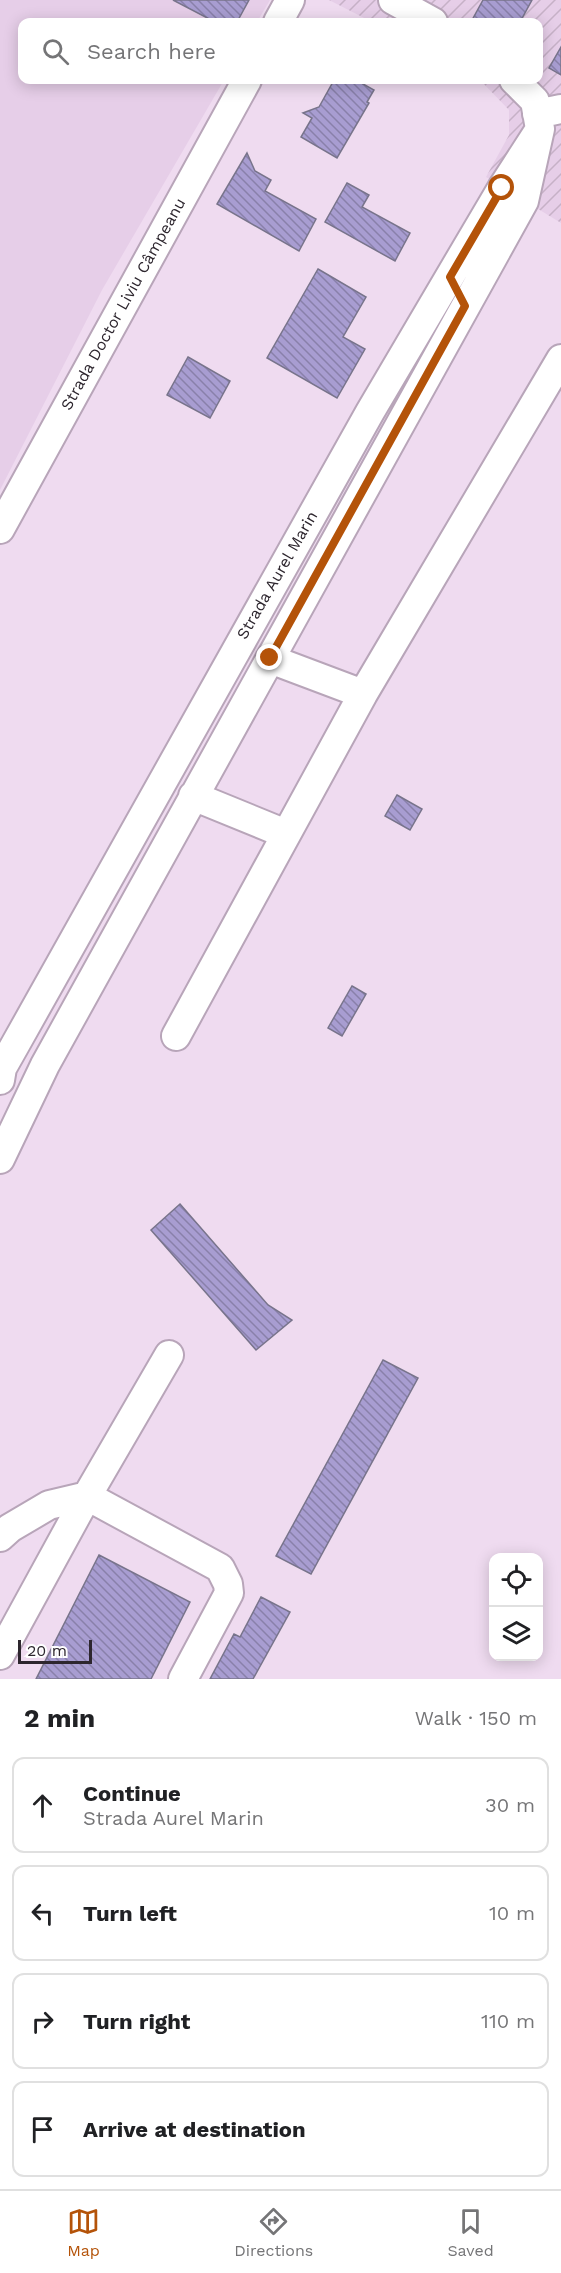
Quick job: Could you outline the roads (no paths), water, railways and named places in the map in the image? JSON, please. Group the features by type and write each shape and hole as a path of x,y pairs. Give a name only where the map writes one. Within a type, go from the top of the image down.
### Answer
{"street":[{"path":"280,18 290,0"},
{"path":"393,0 426,18"},
{"name":"Strada Doctor Liviu Câmpeanu","path":"0,529 245,84"},
{"path":"0,1159 45,1065 524,201 546,117 535,101 518,84"},
{"name":"Strada Aurel Marin","path":"0,1080 2,1068 231,657 414,338 546,117"},
{"path":"450,277 465,306"},
{"path":"414,338 431,369"},
{"path":"176,1036 363,694 561,359"},
{"path":"270,658 363,694"},
{"path":"194,796 286,834"},
{"path":"15,1045 45,1065"},
{"path":"0,1655 87,1496 169,1354"},
{"path":"0,1537 10,1528 49,1505 87,1496 220,1568 228,1584 229,1593 183,1679"}]}
